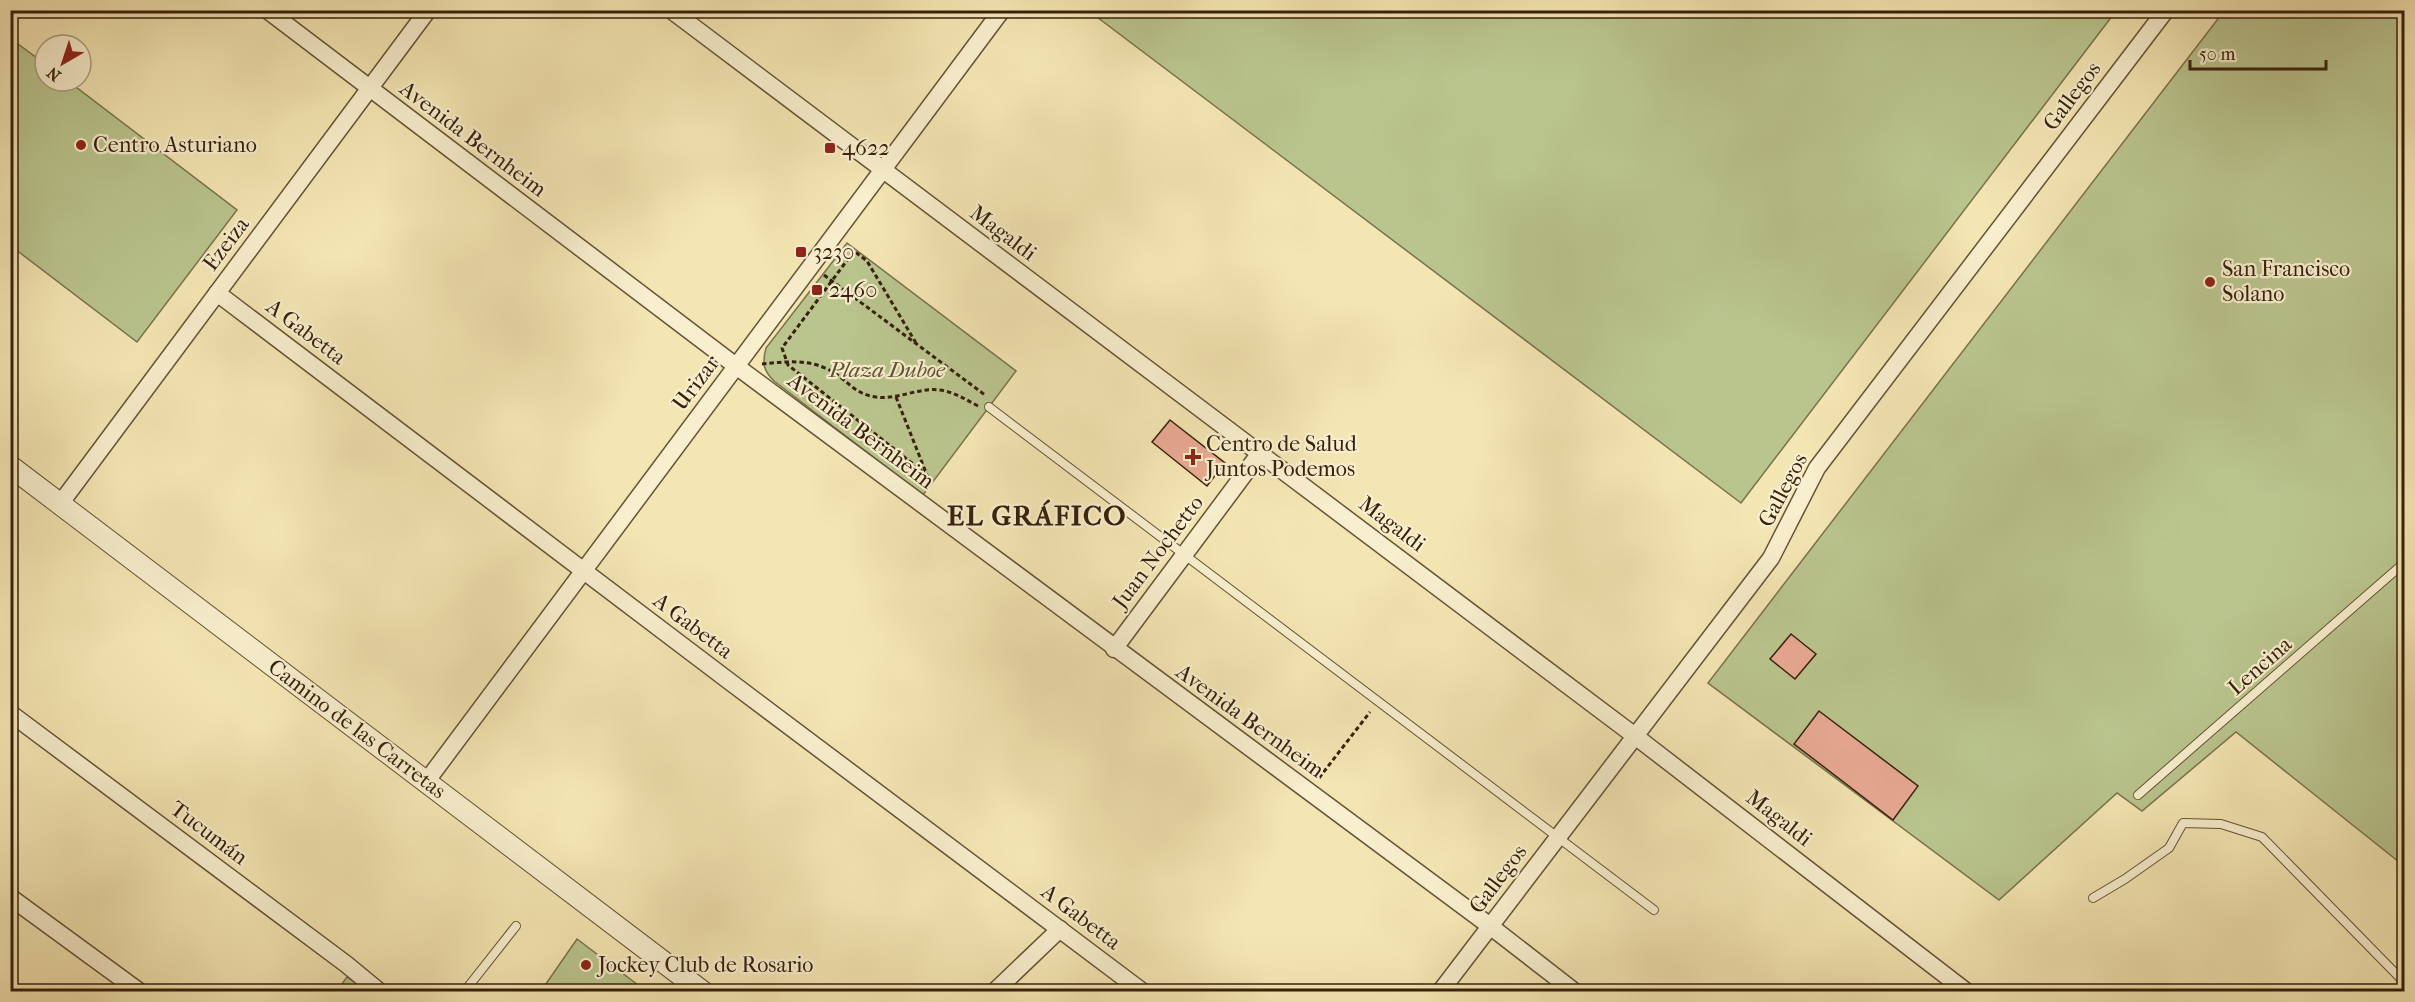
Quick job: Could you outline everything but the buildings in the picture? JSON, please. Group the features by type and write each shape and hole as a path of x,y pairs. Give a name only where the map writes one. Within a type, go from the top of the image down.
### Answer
{"street":[{"name":"Avenida Bernheim","path":"267,10 736,366 1490,926 1575,992"},
{"name":"Ezeiza","path":"60,504 428,10"},
{"name":"Magaldi","path":"671,10 1635,736 1967,992"},
{"name":"Urizar","path":"426,782 1002,10"},
{"name":"Gallegos","path":"1440,992 1771,558 1817,468 2166,10"},
{"name":"A Gabetta","path":"217,293 1143,992"},
{"name":"Juan Nochetto","path":"1114,648 1260,453"},
{"name":"Camino de las Carretas","path":"10,466 703,992"},
{"name":"Tucumán","path":"10,713 346,964 380,992"},
{"path":"10,897 140,992"},
{"path":"994,992 1060,929"}],"lane":[{"path":"989,407 1654,910"},
{"name":"Lencina","path":"2138,795 2404,563"},
{"path":"2093,898 2169,848 2183,823 2221,824 2262,837 2404,982"},
{"path":"464,992 516,926"}],"path":[{"path":"896,397 927,475 788,365 782,348 854,251 867,261 917,344"},
{"path":"736,366 795,361 826,368 856,392 875,397 896,397 938,390 962,396 976,406 989,407 987,396 811,266"},
{"path":"1308,792 1378,701"}],"green space":[{"path":"1089,11 2116,11 1741,503"},
{"name":"San Francisco Solano","path":"2224,11 2404,11 2404,866 2236,732 2142,811 2117,793 1999,900 1708,683"},
{"name":"Centro Asturiano","path":"10,38 33,55 33,93 84,93 237,210 137,342 11,246"},
{"name":"Plaza Duboe","path":"847,243 1016,371 923,495 774,381 764,366 766,348"},
{"name":"Jockey Club de Rosario","path":"577,939 646,991 541,991"},
{"path":"347,977 366,990 367,992 336,992"}],"place":[{"name":"Centro Asturiano","path":"81,145"},
{"name":"4622","path":"830,148"},
{"name":"3230","path":"801,252"},
{"name":"San Francisco Solano","path":"2210,282"},
{"name":"2460","path":"817,290"},
{"name":"Centro de Salud Juntos Podemos","path":"1193,457"},
{"name":"Jockey Club de Rosario","path":"586,965"}],"district":[{"name":"EL GRÁFICO","path":"1037,515"}]}
